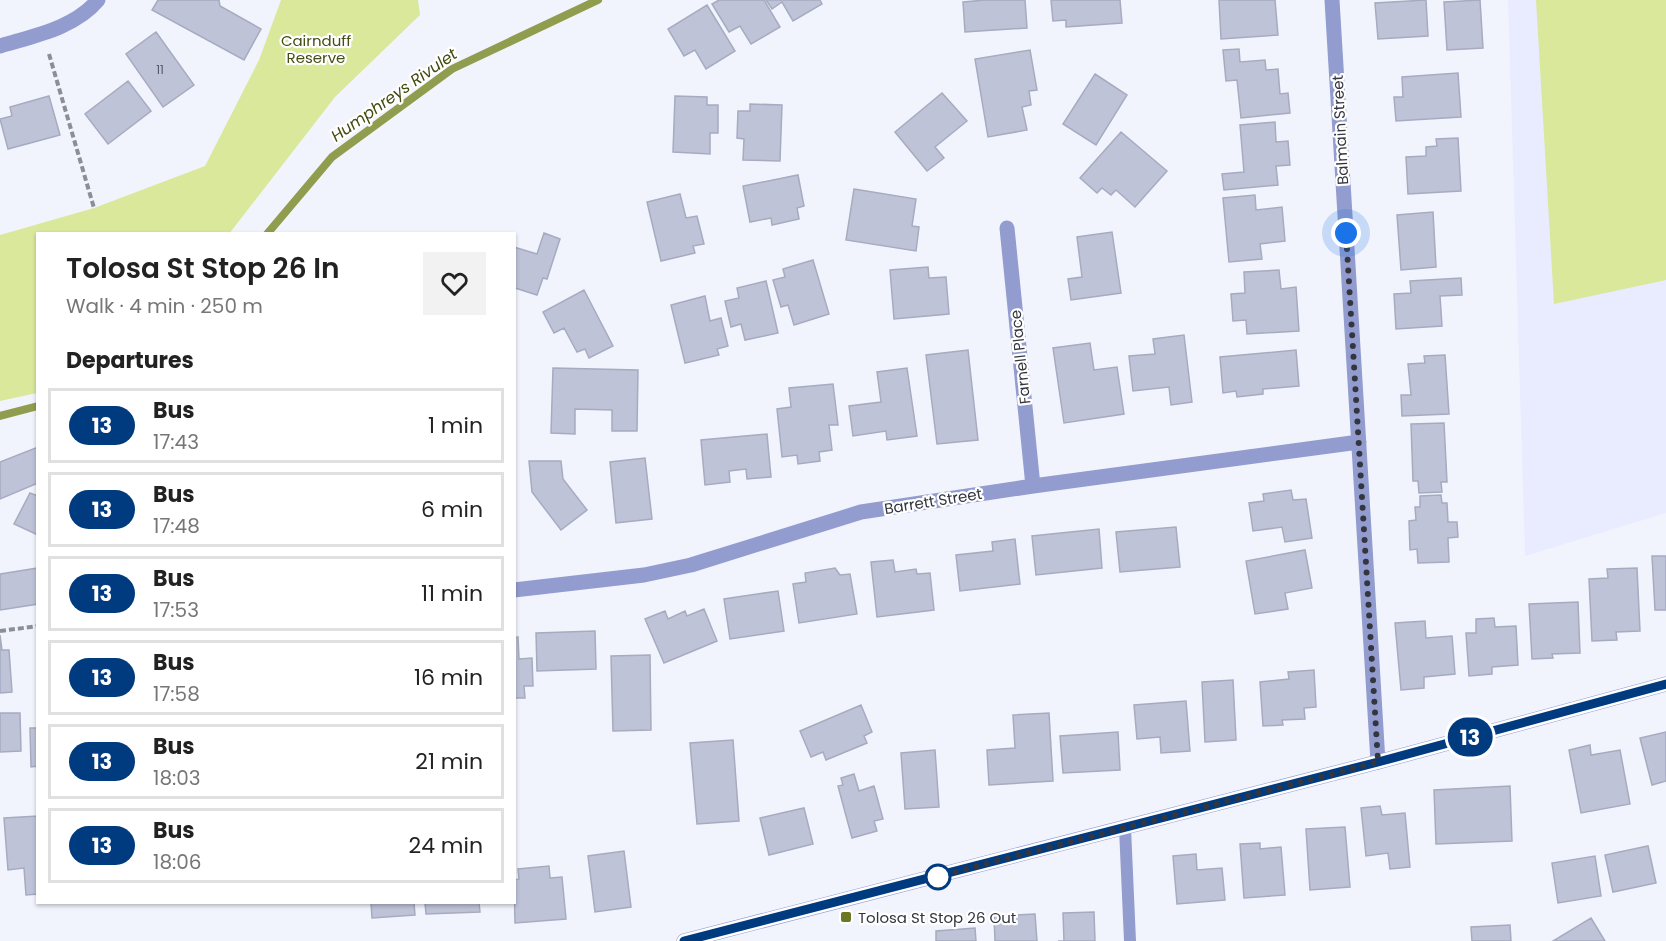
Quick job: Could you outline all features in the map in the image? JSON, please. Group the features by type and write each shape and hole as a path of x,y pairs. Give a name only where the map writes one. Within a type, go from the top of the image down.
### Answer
{"street":[{"path":"0,46 42,33 81,15 98,0"},
{"name":"Balmain Street","path":"1332,0 1378,762"},
{"name":"Farnell Place","path":"1007,228 1033,486"},
{"name":"Barrett Street","path":"516,590 644,575 691,565 861,512 1033,486 1359,442"},
{"path":"684,941 1378,762 1666,684"}],"lane":[{"path":"1125,828 1130,941"}],"path":[{"path":"42,33 94,208"},
{"path":"0,631 36,626"}],"shaded area":[{"path":"1508,0 1666,0 1666,513 1525,556"}],"green space":[{"name":"Cairnduff Reserve","path":"281,0 418,0 420,15 335,97 231,232 36,232 36,393 0,401 0,235 94,208 205,166 259,60"},
{"path":"1536,0 1666,0 1666,280 1554,304"}],"building":[{"path":"158,0 219,0 220,6 261,29 244,60 152,10"},
{"path":"719,0 764,0 780,27 751,44 740,26 729,32 712,4"},
{"path":"766,0 820,0 822,4 793,21 782,2 772,9"},
{"path":"1025,0 1027,28 965,32 963,2"},
{"path":"1051,0 1120,0 1122,23 1066,27 1066,20 1053,21"},
{"path":"1219,0 1275,0 1278,35 1221,39"},
{"path":"1426,0 1428,36 1378,39 1375,3"},
{"path":"1480,0 1483,48 1447,50 1444,2"},
{"path":"707,5 735,51 706,69 695,50 684,56 668,29"},
{"path":"156,32 194,85 163,107 126,54"},
{"path":"1239,49 1240,62 1265,60 1266,70 1278,69 1280,94 1288,93 1290,113 1241,118 1237,80 1226,81 1223,50"},
{"path":"1030,50 1037,90 1029,91 1031,105 1022,107 1027,130 988,137 975,59"},
{"path":"1458,73 1461,117 1396,121 1394,97 1403,97 1402,77"},
{"path":"1095,74 1127,95 1096,145 1063,124"},
{"path":"128,81 151,111 108,144 85,114"},
{"path":"942,93 967,121 935,147 944,158 927,171 895,132"},
{"path":"49,96 60,135 8,149 0,119 12,116 10,107"},
{"path":"675,96 707,97 707,105 718,105 718,133 710,133 710,154 673,152"},
{"path":"750,104 782,105 780,161 743,160 744,139 737,138 738,111 750,111"},
{"path":"1275,122 1276,142 1288,141 1290,165 1276,166 1278,185 1224,190 1222,174 1244,172 1240,125"},
{"path":"1121,132 1167,171 1135,207 1116,190 1111,195 1102,188 1097,193 1080,178"},
{"path":"1458,138 1461,191 1408,194 1406,157 1426,156 1426,147 1437,146 1436,139"},
{"path":"798,175 804,206 797,208 799,219 772,225 771,218 750,222 743,186"},
{"path":"854,189 916,199 912,226 919,227 916,251 846,240"},
{"path":"680,194 686,218 697,216 704,244 693,246 695,253 661,261 647,202"},
{"path":"1255,195 1256,210 1282,207 1285,241 1260,244 1262,259 1229,262 1223,198"},
{"path":"1433,212 1436,267 1401,270 1397,215"},
{"path":"1112,232 1121,293 1071,300 1068,279 1082,277 1077,237"},
{"path":"544,233 560,239 547,279 543,278 537,295 516,288 516,248 537,254"},
{"path":"813,260 829,314 794,325 788,305 781,307 773,280 785,277 783,269"},
{"path":"928,267 929,278 946,277 949,314 894,319 890,270"},
{"path":"1279,270 1281,289 1296,287 1299,331 1247,334 1246,320 1233,321 1231,294 1245,293 1244,272"},
{"path":"1461,278 1462,295 1440,296 1442,326 1396,329 1394,294 1411,293 1410,281"},
{"path":"766,281 778,333 745,340 741,324 731,327 725,301 739,298 737,288"},
{"path":"584,290 613,346 589,358 585,349 577,352 564,328 554,333 543,312"},
{"path":"705,296 710,321 721,318 728,346 717,349 719,355 685,363 671,305"},
{"path":"1184,335 1192,402 1171,405 1169,387 1133,391 1129,356 1155,354 1153,339"},
{"path":"1090,343 1094,370 1117,367 1124,414 1064,423 1053,348"},
{"path":"968,350 978,440 937,444 926,355"},
{"path":"1296,350 1299,386 1263,389 1263,394 1237,397 1236,391 1223,393 1220,357"},
{"path":"1445,355 1449,414 1402,416 1401,395 1411,395 1408,364 1425,363 1424,356"},
{"path":"553,368 638,370 637,431 612,431 612,410 575,409 575,434 551,433"},
{"path":"907,368 917,436 887,440 886,431 853,436 849,406 881,402 877,372"},
{"path":"833,384 838,425 829,425 832,450 819,452 820,461 798,464 797,455 782,457 777,409 791,407 789,388"},
{"path":"1444,423 1447,482 1441,482 1442,492 1419,493 1418,481 1413,481 1411,424"},
{"path":"767,434 771,477 747,479 746,469 729,471 730,482 705,485 701,440"},
{"path":"36,448 36,484 0,499 0,462"},
{"path":"645,458 652,519 616,523 610,462"},
{"path":"529,461 561,461 563,479 587,510 561,530 532,492"},
{"path":"1291,490 1293,500 1306,499 1312,538 1285,542 1282,527 1253,531 1249,503 1264,501 1263,494"},
{"path":"30,493 36,495 36,534 14,524"},
{"path":"1441,495 1442,503 1447,503 1448,522 1457,522 1458,537 1448,538 1449,562 1418,563 1417,549 1410,550 1409,521 1416,520 1415,507 1420,507 1420,496"},
{"path":"1176,527 1180,567 1120,572 1116,532"},
{"path":"1099,529 1102,568 1036,575 1032,536"},
{"path":"1015,539 1020,584 960,591 956,555 993,551 992,542"},
{"path":"1305,550 1312,588 1285,593 1288,609 1255,614 1246,561"},
{"path":"1652,556 1666,556 1666,610 1655,610"},
{"path":"893,560 895,572 916,569 917,574 930,573 934,610 877,617 871,562"},
{"path":"36,568 36,604 0,610 0,574"},
{"path":"835,568 840,575 850,574 857,614 799,623 793,584 806,582 805,573"},
{"path":"1637,568 1640,631 1616,632 1617,640 1592,641 1589,579 1608,578 1607,569"},
{"path":"778,591 784,631 730,639 724,599"},
{"path":"1578,602 1580,653 1552,654 1553,658 1532,659 1529,604"},
{"path":"704,609 717,641 664,663 645,619 665,611 668,619 685,611 687,616"},
{"path":"1494,618 1495,627 1516,626 1518,665 1492,667 1492,674 1469,676 1466,633 1476,633 1476,619"},
{"path":"1425,621 1426,638 1452,636 1455,674 1424,677 1424,688 1401,690 1395,623"},
{"path":"595,631 596,669 537,671 536,633"},
{"path":"0,635 2,650 9,650 12,692 0,693"},
{"path":"518,637 519,659 532,658 533,686 524,686 525,698 516,698 516,638"},
{"path":"650,655 651,730 613,731 611,656"},
{"path":"1314,670 1316,707 1304,708 1305,719 1282,720 1283,725 1263,726 1260,682 1289,679 1288,672"},
{"path":"1233,680 1236,740 1205,742 1202,682"},
{"path":"1186,701 1190,751 1161,753 1160,737 1137,739 1134,705"},
{"path":"861,705 872,732 864,736 867,743 826,760 823,752 811,757 800,731"},
{"path":"0,713 20,713 21,751 0,752"},
{"path":"1049,713 1053,781 989,785 987,750 1015,748 1013,715"},
{"path":"30,728 36,728 36,766 31,767"},
{"path":"1118,732 1120,770 1063,773 1060,736"},
{"path":"1666,732 1666,781 1652,785 1640,738"},
{"path":"733,740 739,821 697,824 690,743"},
{"path":"1590,745 1591,755 1620,750 1630,804 1581,813 1569,750"},
{"path":"935,750 939,807 905,809 901,753"},
{"path":"854,774 859,791 874,786 883,819 874,821 877,831 852,838 838,786 843,785 841,778"},
{"path":"1510,786 1512,841 1436,844 1434,790"},
{"path":"1380,806 1382,815 1405,813 1410,867 1390,869 1388,853 1366,856 1361,808"},
{"path":"804,808 813,844 769,855 760,818"},
{"path":"36,816 36,894 26,895 24,868 8,870 4,818"},
{"path":"1345,827 1350,887 1310,890 1306,829"},
{"path":"1260,843 1260,849 1281,847 1285,895 1244,898 1240,844"},
{"path":"1648,846 1656,883 1613,892 1605,855"},
{"path":"624,851 631,907 595,912 588,856"},
{"path":"1196,854 1197,870 1222,868 1225,900 1177,904 1173,856"},
{"path":"1595,856 1601,896 1558,903 1552,863"},
{"path":"549,866 550,878 562,877 566,919 515,923 518,869"},
{"path":"371,904 414,904 415,915 372,918"},
{"path":"425,904 479,904 480,912 426,914"},
{"path":"1094,912 1095,941 1064,941 1063,913"},
{"path":"1035,914 1037,941 995,941 994,916"},
{"path":"1591,918 1605,941 1553,941"},
{"path":"1510,925 1511,941 1472,941 1471,927"},
{"path":"975,928 976,941 936,941 936,931"}],"waterway":[{"name":"Humphreys Rivulet","path":"269,232 332,157 452,69 598,0"},
{"name":"Humphreys Rivulet","path":"0,416 36,407"}],"bus line":[{"name":"13","path":"684,941 1378,762 1666,684"}],"place":[{"name":"Tolosa St Stop 26 Out","path":"846,917"}],"route":[{"path":"938,877 931,878 1378,762 1346,233"}]}
